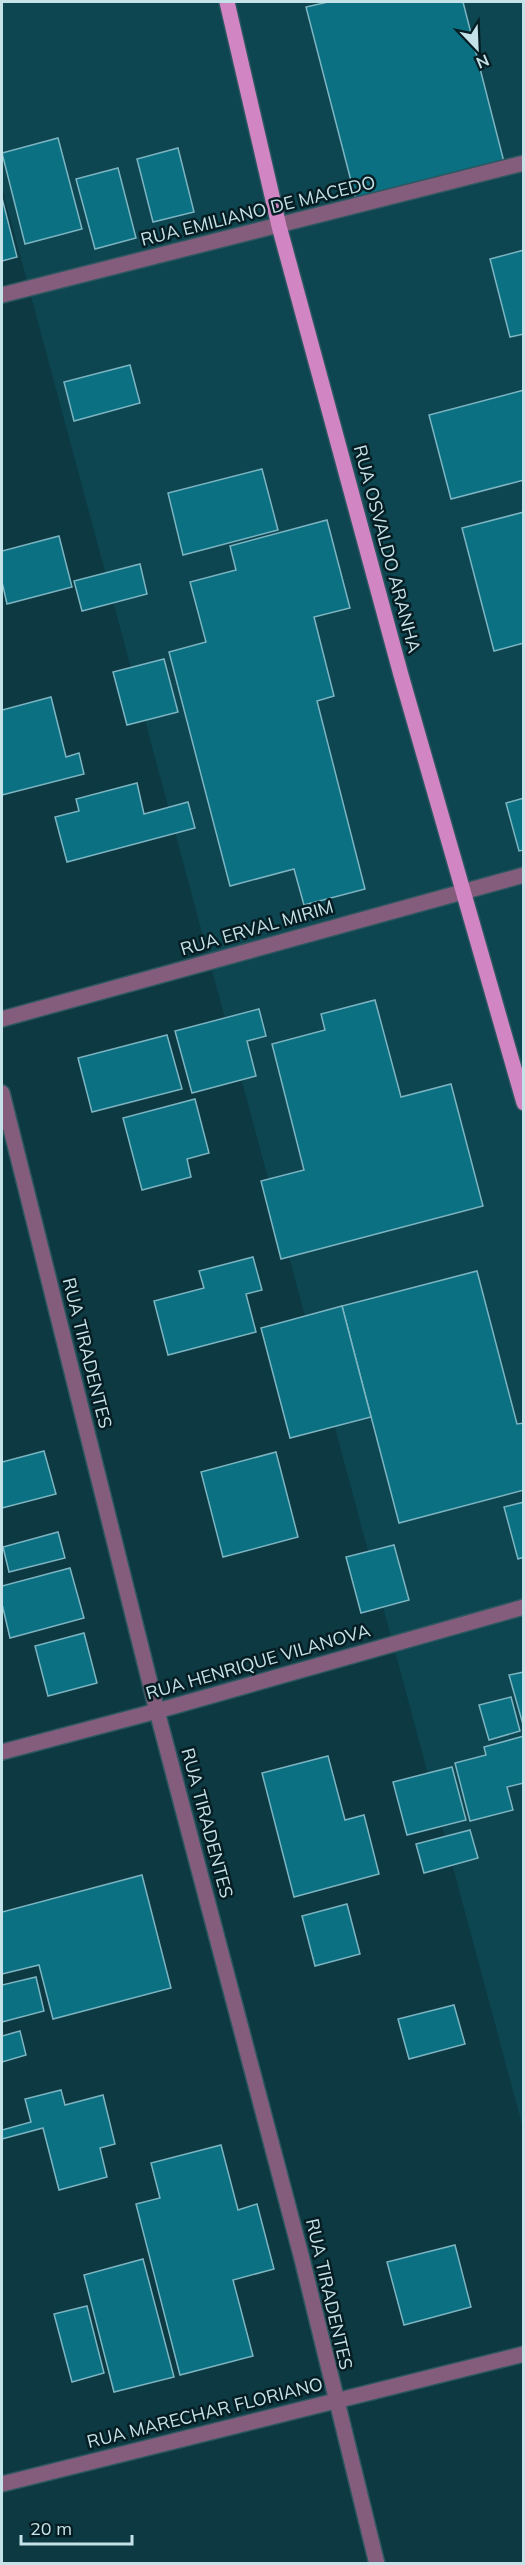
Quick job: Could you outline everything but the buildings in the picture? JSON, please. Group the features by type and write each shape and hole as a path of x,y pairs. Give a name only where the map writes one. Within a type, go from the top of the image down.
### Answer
{"main road":[{"name":"RUA OSVALDO ARANHA","path":"228,2 279,226 401,675 524,1103"}],"street":[{"name":"RUA EMILIANO DE MACEDO","path":"2,295 524,163"},
{"name":"RUA ERVAL MIRIM","path":"2,1019 524,875"},
{"name":"RUA TIRADENTES","path":"2,1093 157,1711 302,2259 377,2564"},
{"name":"RUA HENRIQUE VILANOVA","path":"2,1752 157,1711 524,1607"},
{"name":"RUA MARECHAR FLORIANO","path":"2,2484 524,2354"}],"shaded area":[{"path":"2,2 523,2 523,2128 2,188"}]}
